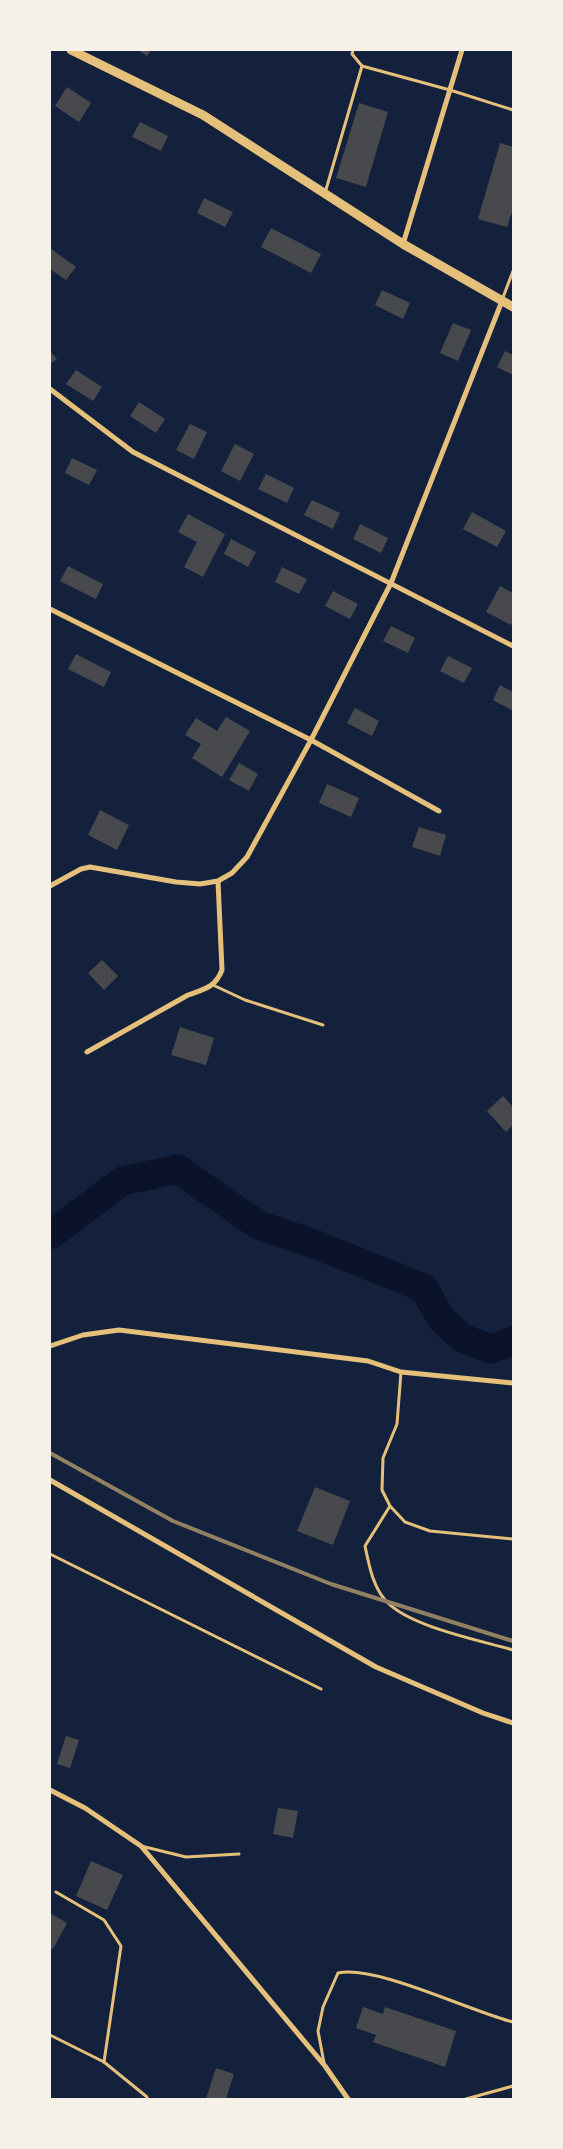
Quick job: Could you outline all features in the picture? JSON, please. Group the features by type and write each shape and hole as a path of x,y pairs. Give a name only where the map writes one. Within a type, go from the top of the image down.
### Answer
{"street":[{"path":"71,50 203,115 403,244 513,307"},
{"path":"403,244 462,50"},
{"path":"50,886 81,869 90,867 189,884 218,881 232,873 247,857 311,740 391,583 502,301"},
{"path":"50,389 133,452 513,646"},
{"path":"50,609 311,740 439,810"},
{"path":"87,1052 188,995 213,986 222,970 218,881"},
{"path":"50,1346 83,1336 119,1330 368,1361 402,1372 513,1383"},
{"path":"50,1480 376,1667 483,1713 513,1723"},
{"path":"50,1790 85,1808 141,1846 325,2066 348,2099"}],"lane":[{"path":"353,50 352,54 362,66 450,90 513,110"},
{"path":"325,194 362,66"},
{"path":"502,301 513,271"},
{"path":"213,986 245,1000 323,1025"},
{"path":"402,1372 397,1424 383,1458 382,1490 390,1506 405,1522 430,1531 513,1539"},
{"path":"390,1506 365,1546 370,1572 386,1601 400,1613 419,1622 513,1650"},
{"path":"50,1554 321,1689"},
{"path":"141,1846 186,1857 239,1854"},
{"path":"56,1892 104,1920 121,1946 104,2062"},
{"path":"325,2066 318,2031 323,2007 338,1973 351,1970 377,1975 513,2022"},
{"path":"50,2035 104,2062 147,2097"},
{"path":"466,2099 513,2086"}],"building":[{"path":"138,50 151,50 147,56"},
{"path":"67,87 91,103 79,122 55,106"},
{"path":"359,103 388,112 366,187 336,178"},
{"path":"140,122 168,136 161,151 132,137"},
{"path":"500,143 513,147 513,209 507,227 478,219"},
{"path":"204,198 233,212 225,227 197,213"},
{"path":"271,228 321,254 311,273 261,247"},
{"path":"50,248 76,267 66,280 50,269"},
{"path":"382,290 410,303 403,319 375,305"},
{"path":"453,323 471,330 458,361 440,353"},
{"path":"50,351 57,359 50,364"},
{"path":"505,351 513,355 513,375 497,367"},
{"path":"76,370 102,387 93,401 66,384"},
{"path":"139,402 165,419 156,433 130,416"},
{"path":"190,424 207,432 194,459 176,450"},
{"path":"235,444 254,454 240,481 221,471"},
{"path":"72,458 97,470 89,485 65,473"},
{"path":"266,474 294,488 287,503 258,489"},
{"path":"312,500 340,513 333,529 304,515"},
{"path":"472,512 506,531 497,547 463,529"},
{"path":"188,514 225,534 203,577 184,567 197,542 178,532"},
{"path":"360,524 388,538 381,553 353,539"},
{"path":"231,539 256,552 248,567 224,554"},
{"path":"68,566 103,584 96,599 60,581"},
{"path":"282,567 307,579 299,594 275,582"},
{"path":"500,586 513,593 513,621 511,625 486,612"},
{"path":"333,591 358,604 350,619 325,606"},
{"path":"391,626 415,638 408,653 383,641"},
{"path":"76,654 111,672 104,687 68,669"},
{"path":"448,656 472,668 464,683 440,671"},
{"path":"500,685 513,692 513,711 493,700"},
{"path":"355,708 379,721 372,736 347,723"},
{"path":"226,717 250,731 222,777 192,758 201,744 185,735 196,718 217,731"},
{"path":"239,763 258,774 249,791 229,780"},
{"path":"327,784 359,798 351,817 319,803"},
{"path":"100,810 129,825 117,850 88,835"},
{"path":"419,827 446,835 440,856 412,847"},
{"path":"102,960 118,976 104,990 88,973"},
{"path":"180,1027 214,1038 206,1065 171,1055"},
{"path":"503,1096 513,1107 513,1125 506,1132 487,1111"},
{"path":"315,1487 350,1501 333,1545 297,1531"},
{"path":"66,1736 79,1740 70,1768 57,1764"},
{"path":"278,1808 298,1811 293,1838 273,1834"},
{"path":"91,1861 123,1875 107,1910 76,1896"},
{"path":"50,1913 67,1923 53,1949 50,1947"},
{"path":"363,2007 383,2014 385,2007 456,2031 445,2067 373,2042 376,2035 356,2028"},
{"path":"216,2068 234,2074 226,2099 206,2099"}],"waterway":[{"path":"50,1235 122,1181 178,1169 258,1225 314,1244 424,1288 440,1317 462,1338 491,1349 513,1341"}],"railway":[{"path":"50,1453 173,1521 331,1584 513,1641"}]}
